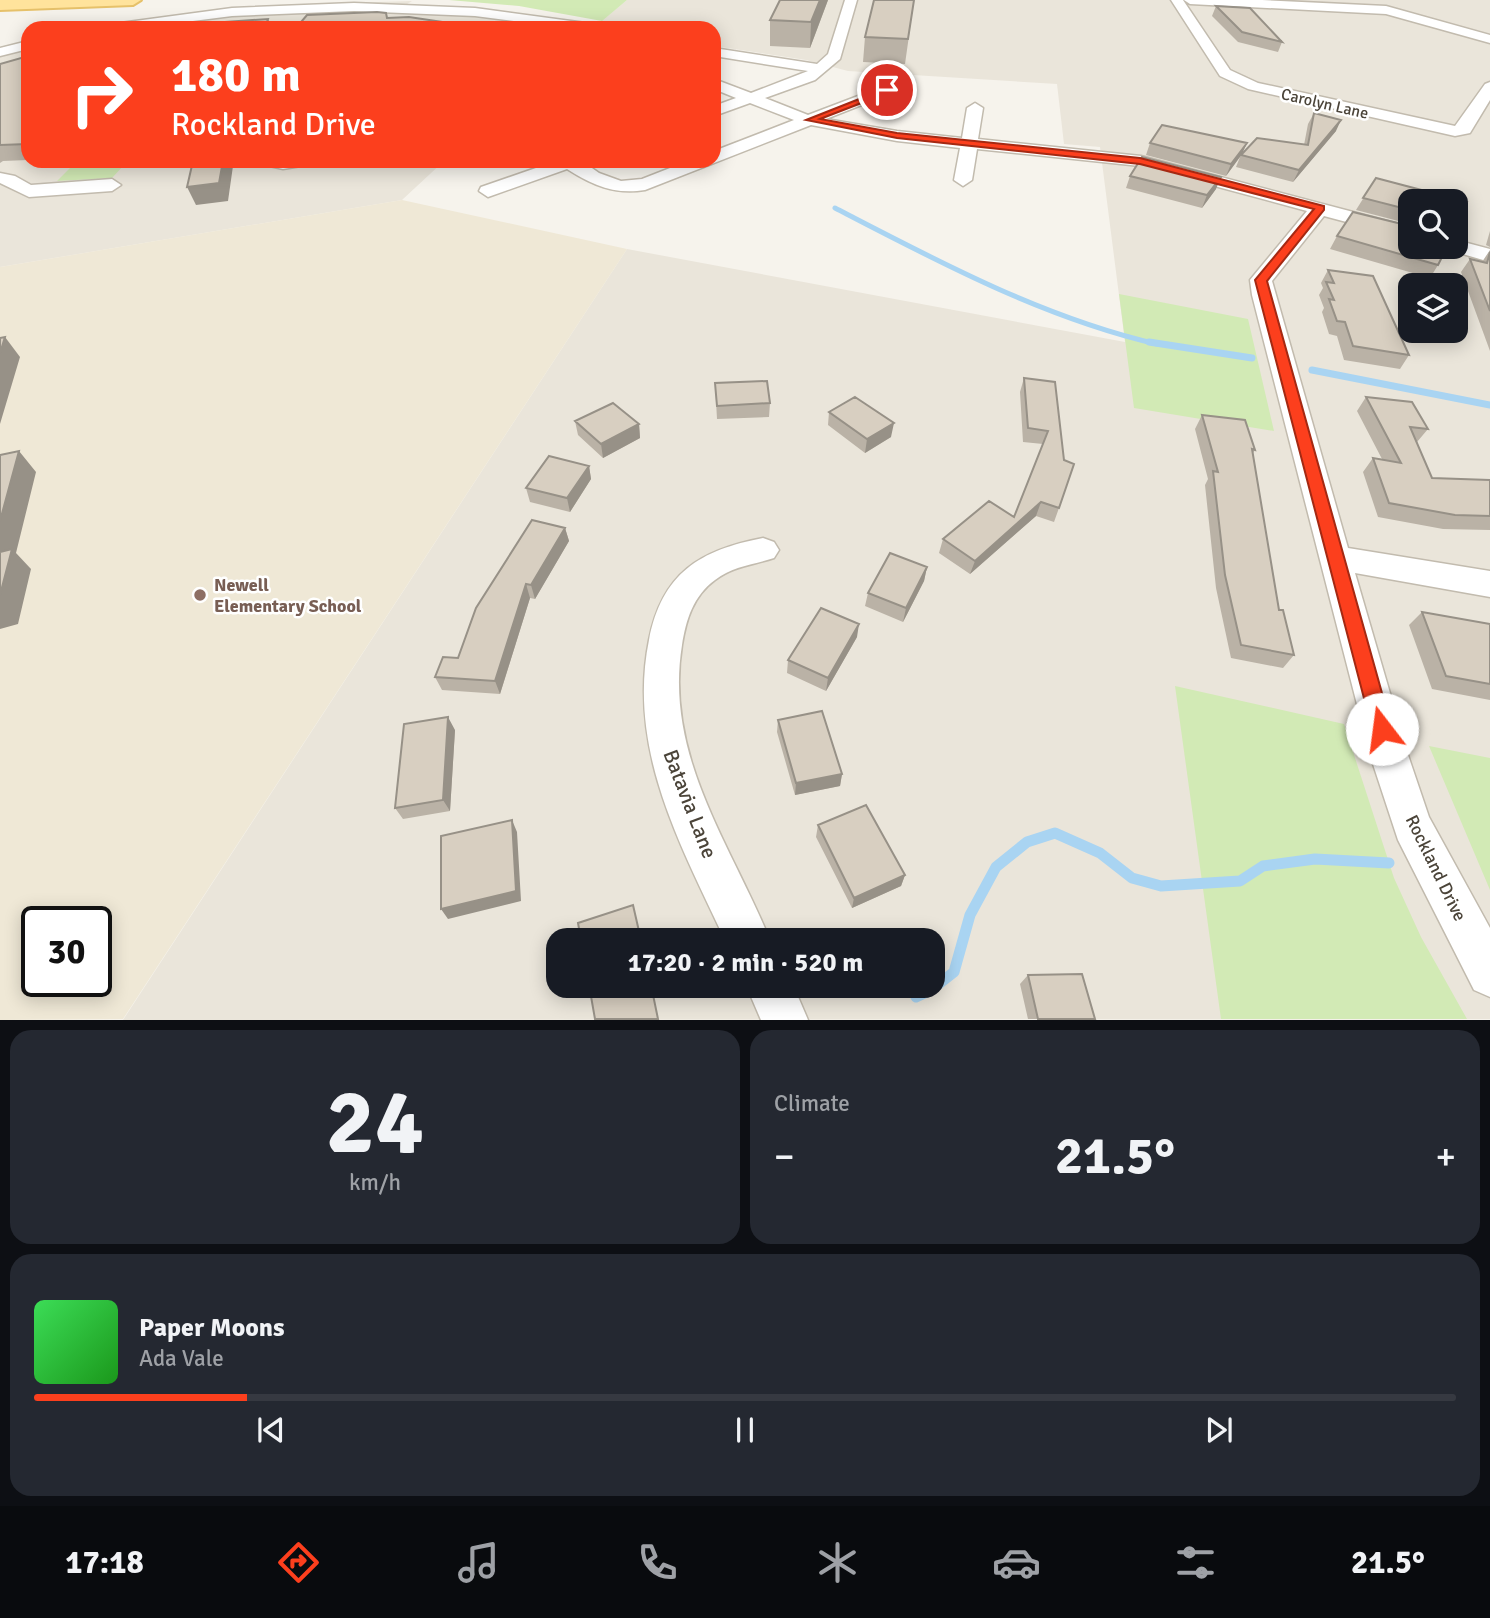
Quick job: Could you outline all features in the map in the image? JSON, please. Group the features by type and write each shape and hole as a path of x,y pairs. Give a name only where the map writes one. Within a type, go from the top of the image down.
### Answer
{"main road":[{"path":"0,5 133,0"}],"street":[{"path":"721,109 810,77 820,69 835,56 851,0"},
{"name":"Carolyn Lane","path":"1177,0 1224,73 1243,83 1455,131 1464,129 1490,87"},
{"path":"1190,0 1386,10 1490,39"},
{"path":"397,20 430,2"},
{"path":"414,21 430,2"},
{"path":"167,21 266,8 430,2 516,12 559,21"},
{"path":"0,52 21,47"},
{"path":"721,53 820,69"},
{"path":"721,87 810,120 897,136 1140,161 1398,230"},
{"path":"721,154 887,90"},
{"path":"962,180 975,108"},
{"path":"488,191 552,168"},
{"path":"580,168 610,185 631,186 685,168"},
{"path":"0,178 12,179 22,190 29,191 112,185"},
{"name":"Rockland Drive","path":"1320,208 1261,280 1389,755 1412,826 1490,974"},
{"path":"1468,250 1490,256"},
{"name":"Batavia Lane","path":"743,928 671,767 660,719 659,673 661,651 673,611 685,587 715,563 740,554 763,550"},
{"path":"1335,558 1490,584"},
{"path":"775,998 785,1020"}],"shaded area":[{"path":"627,0 1490,0 1490,1019 123,1020 627,249 1125,342 1100,147 1064,144 1057,84 848,71 806,60 721,47 721,21 601,21"},
{"path":"412,1 404,6 526,21 141,21 276,5"},
{"path":"21,44 21,168 436,168 402,200 0,267 0,49"},
{"name":"Newell Elementary School","path":"402,200 627,249 123,1019 0,1020 0,267"}],"green space":[{"path":"449,0 627,0 602,21 519,6"},
{"path":"70,168 121,168 112,178 57,181"},
{"path":"1119,294 1248,319 1274,431 1134,408"},
{"path":"1175,686 1344,724 1394,878 1421,937 1467,1019 1221,1019"},
{"path":"1429,746 1490,758 1490,890"}],"building":[{"path":"780,0 820,0 811,22 770,20"},
{"path":"874,0 914,0 908,39 865,37"},
{"path":"1216,6 1250,8 1282,42 1242,32"},
{"path":"377,12 386,13 387,18 409,17 436,21 302,21 307,15"},
{"path":"21,58 21,144 0,145 0,64"},
{"path":"1314,113 1341,120 1299,170 1241,155 1257,138 1308,145"},
{"path":"1162,125 1247,143 1231,164 1150,143"},
{"path":"1142,157 1221,177 1207,195 1130,176"},
{"path":"191,168 222,168 219,183 187,187"},
{"path":"1376,178 1418,189 1398,189 1398,207 1363,198"},
{"path":"1353,212 1398,223 1398,254 1337,236"},
{"path":"1490,252 1490,311 1470,259 1487,263"},
{"path":"1417,259 1441,259 1438,265"},
{"path":"1328,270 1373,276 1398,331 1398,343 1404,343 1409,355 1353,346 1345,322 1337,321 1329,299 1334,300 1326,282 1334,283"},
{"path":"5,337 0,353 0,338"},
{"path":"1024,378 1055,382 1064,460 1074,464 1059,508 1041,502 975,561 943,539 989,501 1014,517 1048,431 1028,428"},
{"path":"767,381 770,403 717,406 715,383"},
{"path":"855,397 894,423 867,439 829,412"},
{"path":"1366,397 1412,402 1428,429 1410,427 1432,478 1490,480 1490,516 1455,515 1389,503 1373,458 1401,463"},
{"path":"613,403 639,424 601,444 575,421"},
{"path":"1202,415 1245,420 1255,450 1252,449 1279,610 1283,610 1294,655 1241,645 1225,575 1213,471 1218,472"},
{"path":"19,451 0,521 0,455"},
{"path":"549,456 589,466 567,498 526,488"},
{"path":"532,520 565,528 531,585 526,584 495,681 435,677 443,657 458,658 476,608"},
{"path":"12,549 0,595 0,552"},
{"path":"890,553 927,567 906,608 868,593"},
{"path":"821,608 859,624 828,678 788,660"},
{"path":"1422,612 1490,624 1490,684 1446,676"},
{"path":"822,711 842,774 796,783 778,720"},
{"path":"448,717 443,800 395,808 404,724"},
{"path":"866,805 905,875 854,898 818,825"},
{"path":"512,820 516,891 441,909 441,836"},
{"path":"633,905 638,928 579,928 578,923"},
{"path":"1082,974 1095,1019 1038,1019 1028,975"},
{"path":"591,998 654,998 658,1019 595,1019"}],"waterway":[{"path":"835,208 1032,304 1150,342"},
{"path":"1150,342 1252,358"},
{"path":"1150,342 1157,344"},
{"path":"1312,370 1490,405"},
{"path":"945,979 954,972 970,915 996,867 1027,842 1055,833 1100,853 1132,878 1161,886 1240,881 1263,866 1315,859 1389,863"}],"place":[{"name":"Newell Elementary School","path":"200,595"}],"route":[{"path":"887,90 810,120 897,136 1140,161 1320,208 1261,280 1382,729"}]}
